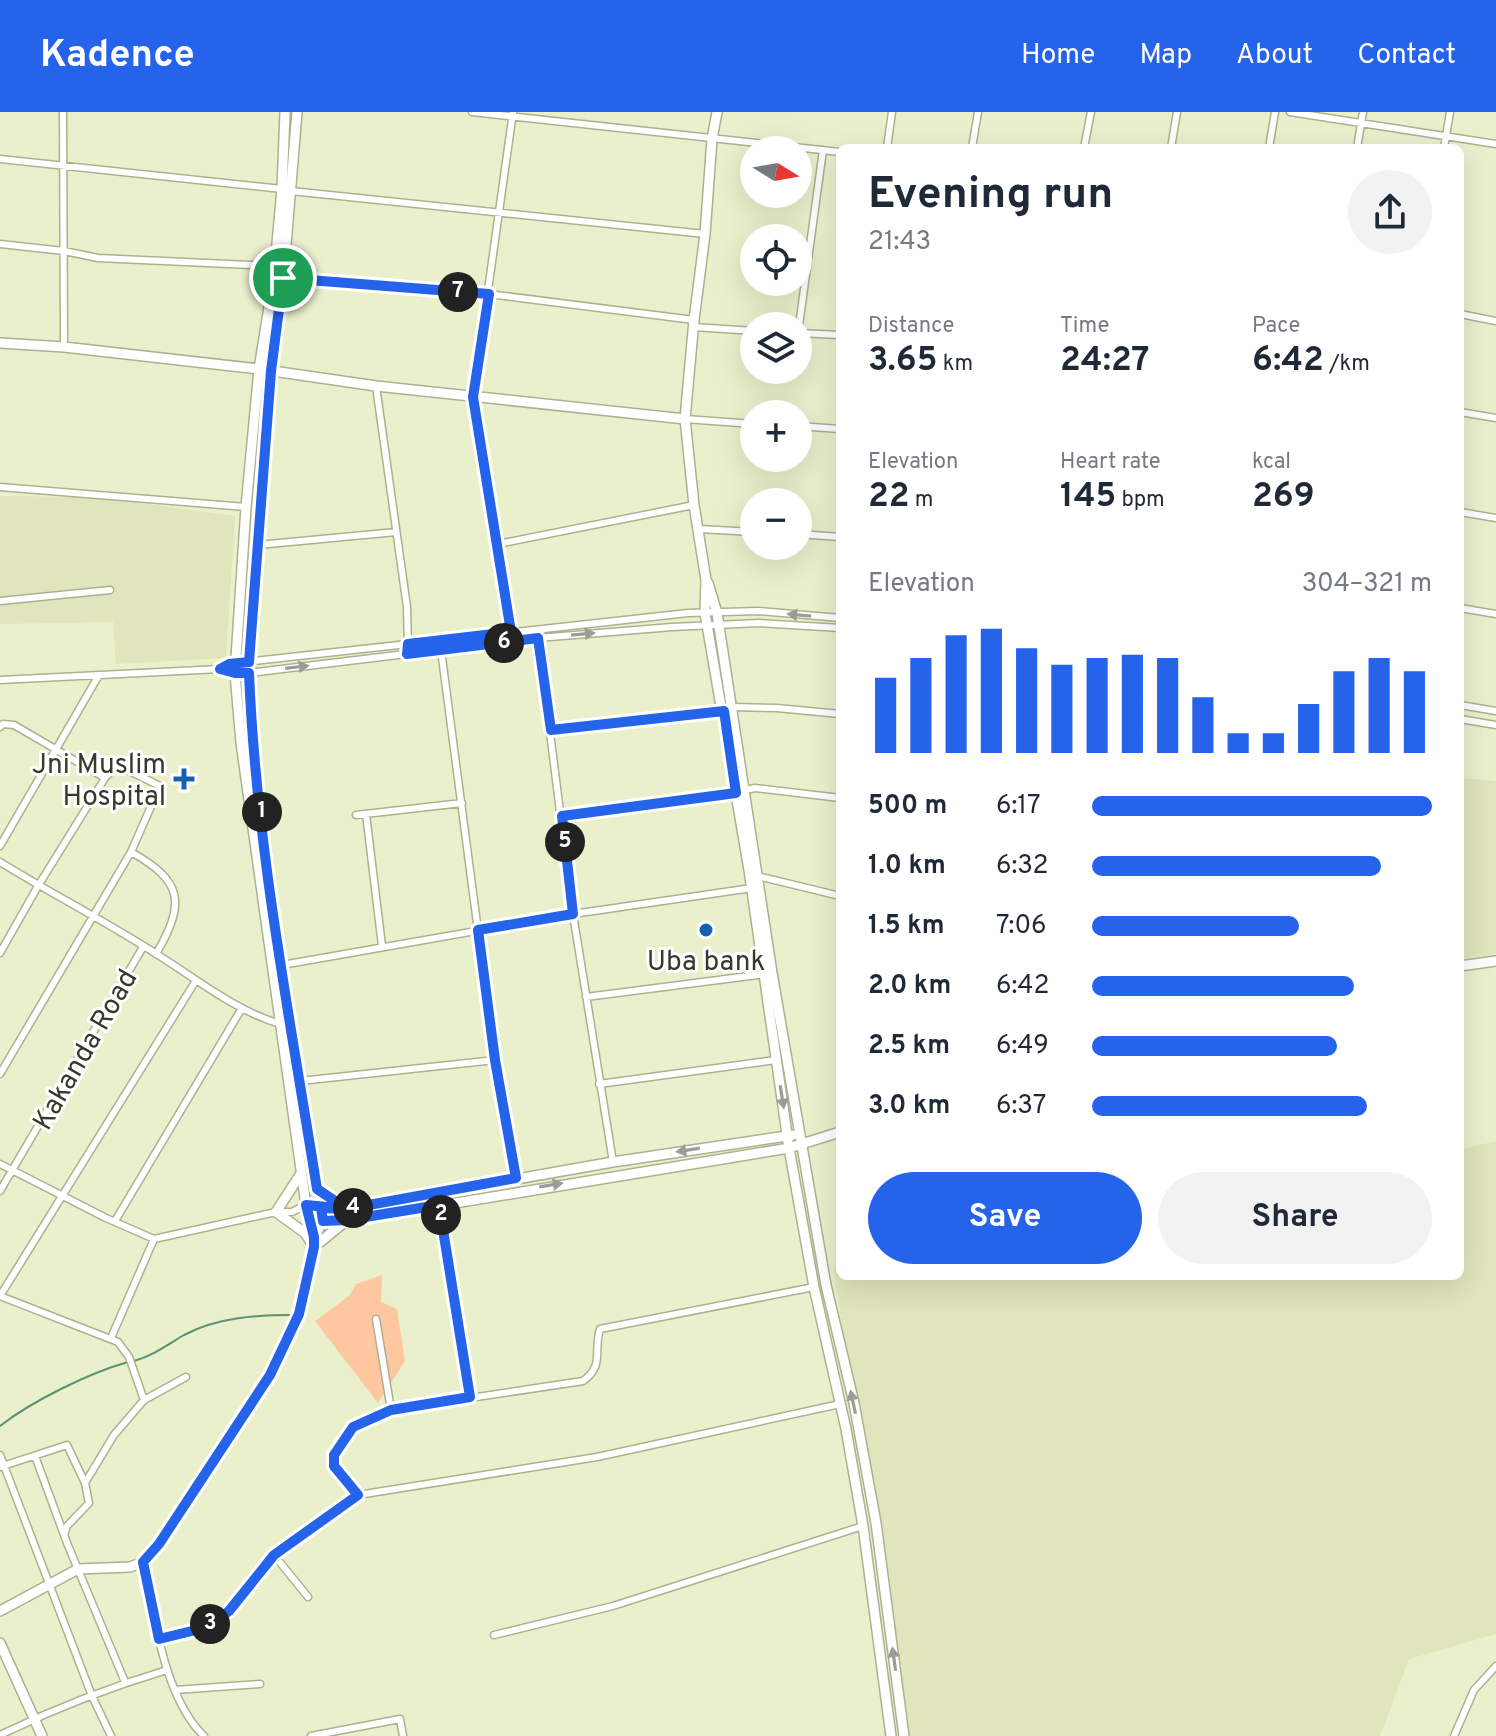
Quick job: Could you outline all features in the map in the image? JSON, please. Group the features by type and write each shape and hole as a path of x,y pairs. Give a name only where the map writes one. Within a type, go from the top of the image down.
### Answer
{"street":[{"path":"63,112 64,347"},
{"path":"0,1611 78,1569 130,1567 143,1562 159,1544 270,1375 299,1314 314,1242 323,1221 282,965 252,729 249,667 271,371 283,278 287,190 285,112"},
{"path":"297,112 259,369 235,668 241,743 300,1175 314,1242"},
{"path":"472,112 513,114 836,152"},
{"path":"717,112 685,419 706,580 705,613 728,709"},
{"path":"888,144 892,112"},
{"path":"973,144 978,112"},
{"path":"1085,144 1091,112"},
{"path":"1172,144 1177,112"},
{"path":"1270,144 1275,112"},
{"path":"1290,112 1496,144"},
{"path":"1358,144 1363,112"},
{"path":"1445,144 1450,112"},
{"path":"511,632 473,397 513,114"},
{"path":"801,312 823,150"},
{"path":"0,159 705,234"},
{"path":"0,244 98,258 274,266"},
{"path":"283,278 489,294 740,329"},
{"path":"1464,315 1496,321"},
{"path":"812,334 836,335"},
{"path":"0,343 64,347 473,397 740,423"},
{"path":"376,386 409,627 407,654"},
{"path":"1464,413 1496,418"},
{"path":"812,427 836,429"},
{"path":"0,487 246,507"},
{"path":"498,544 694,505"},
{"path":"1464,513 1496,518"},
{"path":"699,529 740,531"},
{"path":"258,545 396,532"},
{"path":"812,535 836,537"},
{"path":"706,580 719,625 789,1148 863,1526 891,1736"},
{"path":"0,601 110,590"},
{"path":"1464,609 1496,614"},
{"path":"249,667 408,644 705,613 759,611 836,618"},
{"path":"0,680 249,667 407,654 538,638 707,625 759,623 836,628"},
{"path":"538,638 573,914 613,1162"},
{"path":"441,650 495,1060 516,1178"},
{"path":"0,846 99,675"},
{"path":"1464,706 1496,711"},
{"path":"551,730 728,709 777,708 836,714"},
{"path":"1464,720 1496,725"},
{"path":"0,727 3,724 14,725 105,778"},
{"path":"0,953 105,778 117,765 160,786 131,852 0,1074"},
{"path":"562,816 755,788 836,798"},
{"path":"740,792 826,1285 854,1403 876,1523 904,1736"},
{"path":"356,815 462,803"},
{"path":"366,814 382,946"},
{"path":"131,852 163,873 174,888 175,911 156,954"},
{"path":"0,862 156,954 195,982 257,1017 280,1024"},
{"path":"757,876 836,895"},
{"path":"282,965 573,914 752,888"},
{"name":"Kakanda Road","path":"0,1191 143,947"},
{"path":"1464,965 1496,961"},
{"path":"586,997 765,974"},
{"path":"144,1400 129,1357 118,1342 0,1296 195,982"},
{"path":"115,1221 242,1008"},
{"path":"300,1081 495,1060"},
{"path":"599,1084 776,1060"},
{"path":"292,1212 306,1205 347,1214 439,1205 789,1148 801,1140 836,1133"},
{"path":"0,1164 62,1197 154,1239 276,1212 292,1212 323,1221 516,1178 788,1135 801,1140"},
{"path":"276,1212 300,1175"},
{"path":"317,1189 347,1214"},
{"path":"439,1205 470,1397"},
{"path":"276,1212 297,1225 314,1242"},
{"path":"314,1242 347,1214"},
{"path":"111,1338 154,1239"},
{"path":"358,1495 334,1466 334,1455 353,1427 391,1410 583,1381 594,1373 600,1329 814,1287"},
{"path":"376,1319 391,1410"},
{"path":"85,1483 114,1435 144,1400 186,1377"},
{"path":"159,1639 200,1629 229,1611 274,1555 358,1495 597,1457 840,1404"},
{"path":"2,1466 67,1445 85,1483 89,1503 67,1526 64,1535"},
{"path":"0,1455 92,1696 111,1736"},
{"path":"35,1456 125,1682"},
{"path":"494,1635 613,1606 863,1526"},
{"path":"274,1555 308,1597"},
{"path":"143,1562 167,1670 196,1729 204,1736"},
{"path":"0,1643 42,1736"},
{"path":"1454,1736 1474,1690 1496,1666"},
{"path":"0,1735 125,1682 167,1670"},
{"path":"175,1690 260,1684"},
{"path":"311,1736 400,1719 403,1736"}],"shaded area":[{"path":"0,496 95,497 235,516 226,658 116,664 113,622 0,624"},
{"path":"1464,778 1496,781 1496,954 1464,958"},
{"path":"1496,1141 1496,1634 1409,1659 1380,1736 901,1736 833,1265 836,1265 836,1280 1464,1280 1464,1149"},
{"path":"382,1275 381,1302 397,1309 405,1361 378,1403 315,1321 349,1296 356,1284"}],"waterway":[{"path":"134,1361 210,1324 252,1317 294,1315"},
{"path":"0,1426 61,1389 128,1362"}],"place":[{"name":"Jni Muslim Hospital","path":"184,779"},
{"name":"Uba bank","path":"706,930"}],"route":[{"path":"283,278 271,371 249,662 229,664 220,669 249,673 252,729 273,908 317,1189 347,1209 321,1208 323,1221 439,1205 470,1397 391,1410 353,1427 334,1455 334,1466 358,1495 274,1555 229,1611 200,1629 159,1639 143,1562 159,1544 270,1375 299,1314 314,1247 306,1205 347,1209 516,1178 495,1060 478,930 573,914 562,816 736,793 724,711 551,730 538,638 407,654 408,644 511,632 473,397 489,294 283,278"}]}
